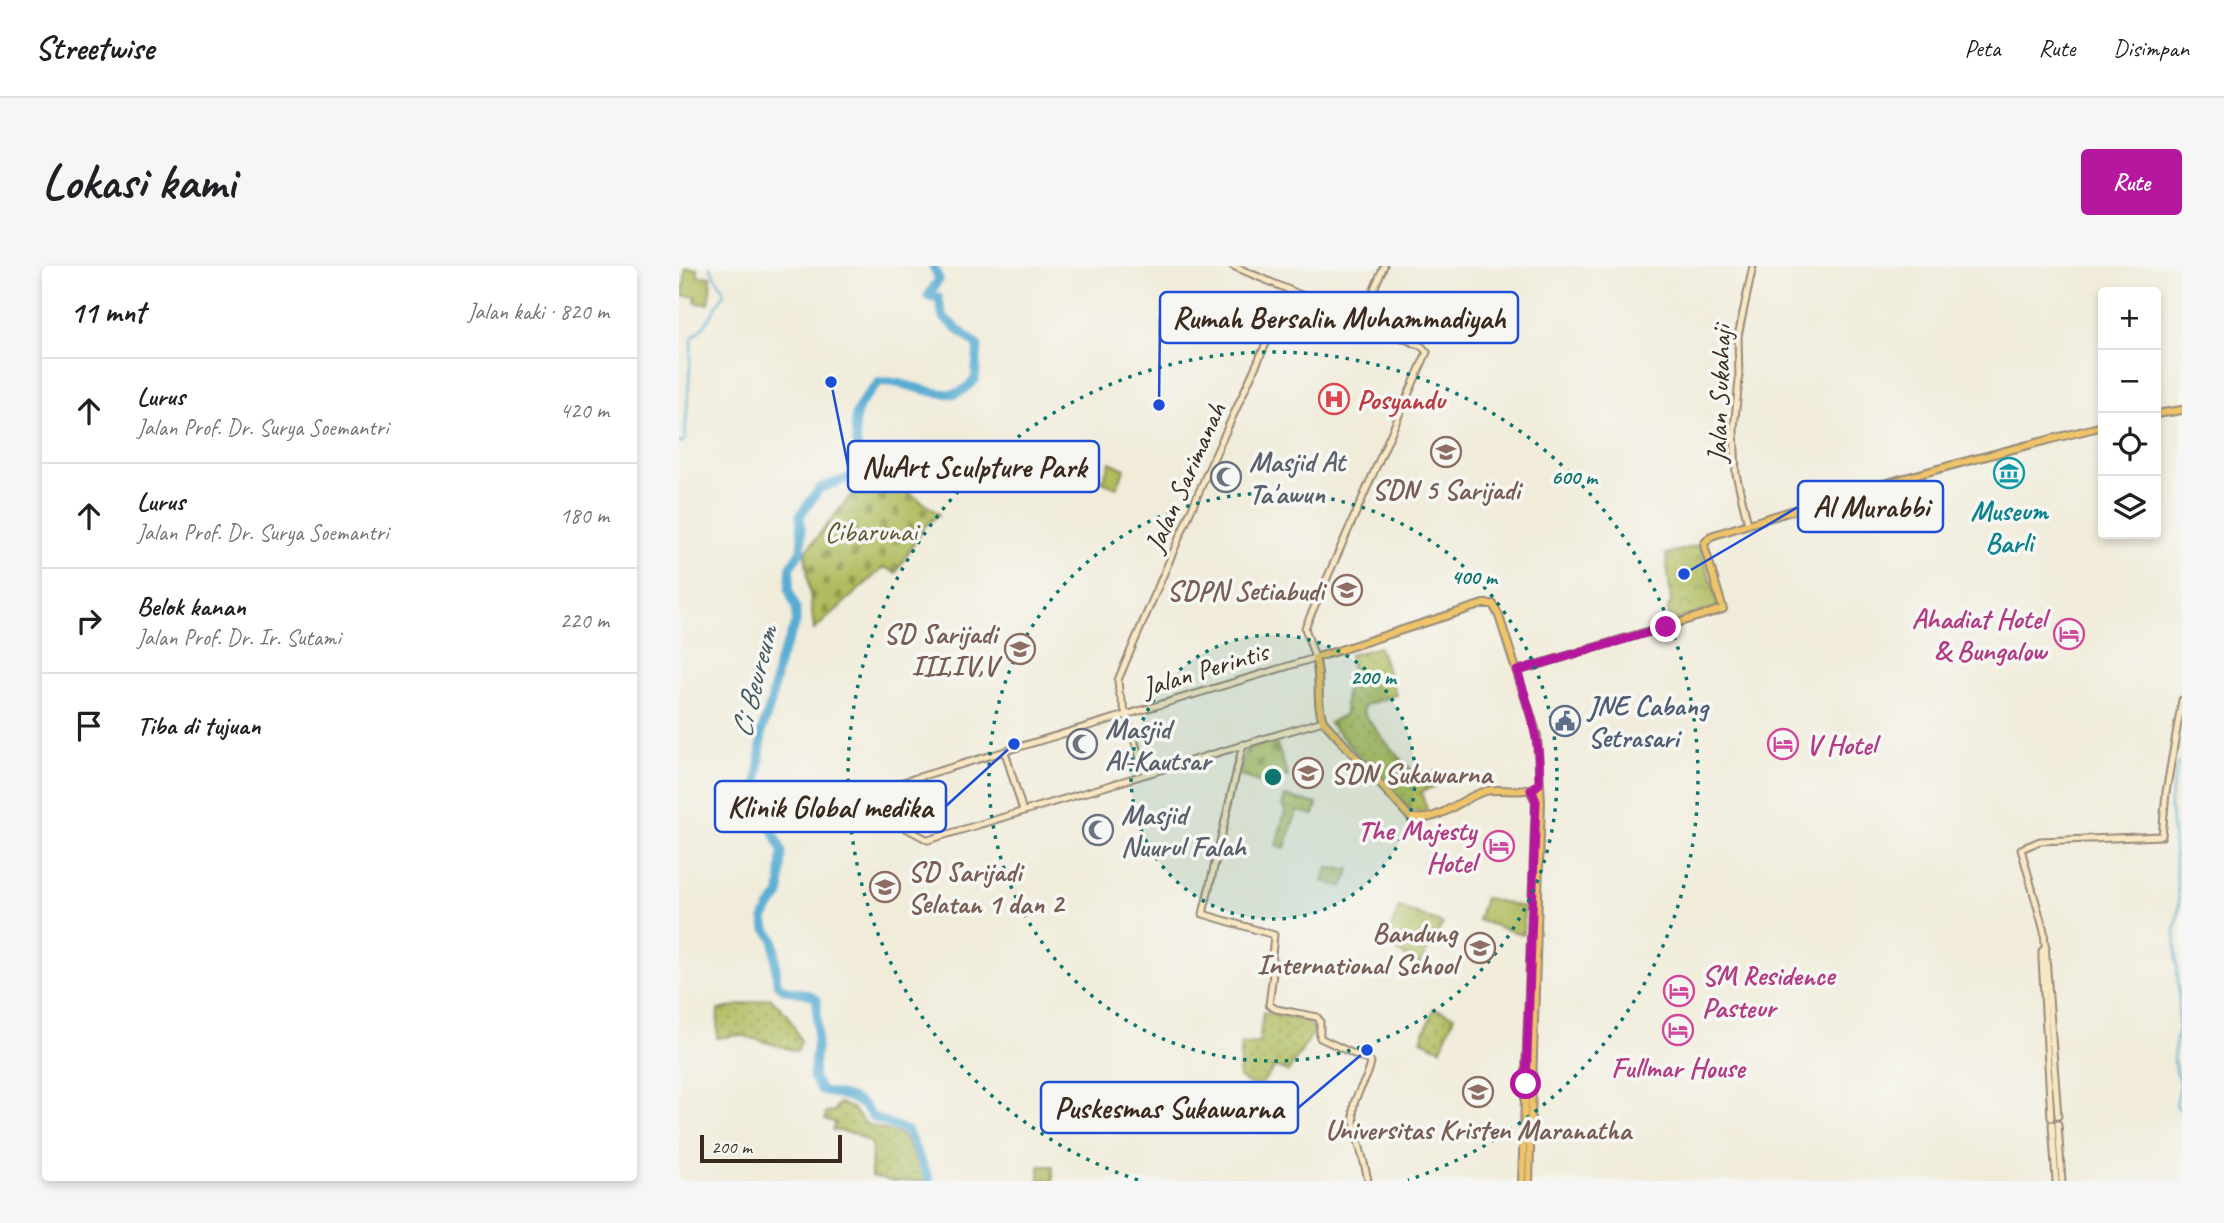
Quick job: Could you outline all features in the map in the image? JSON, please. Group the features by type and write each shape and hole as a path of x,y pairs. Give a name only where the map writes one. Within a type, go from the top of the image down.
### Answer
{"main road":[{"path":"2161,413 2182,410"},
{"path":"1517,671 1723,609 1705,544 1711,536 1974,457 2098,427"},
{"path":"1529,1181 1541,801 1537,735 1496,607 1490,603 1315,658 1323,720 1410,817 1434,816 1490,790 1531,790 1539,784"},
{"path":"1522,1181 1536,801 1531,790"}],"street":[{"path":"1233,266 1421,346 1428,353 1305,628 1315,658"},
{"path":"1360,321 1384,266"},
{"name":"Jalan Sukahaji","path":"1748,524 1737,474 1734,428 1739,380 1738,336 1753,266"},
{"name":"Jalan Sarimanah","path":"1126,714 1118,680 1290,290"},
{"name":"Jalan Perintis","path":"1023,811 928,840 872,810 866,793 1315,658"},
{"path":"2061,1181 2042,958 2042,951 2046,948 2044,931 2021,849 2040,841 2159,837 2164,833 2167,792 2182,700"},
{"path":"1126,714 1145,775"},
{"path":"1005,752 1023,811 1323,720"},
{"path":"1243,744 1203,914 1274,935 1274,965 1269,1005 1276,1009 1317,1017 1320,1038 1371,1062 1354,1104 1354,1118 1368,1181"},
{"path":"2055,1120 2056,1181"}],"green space":[{"path":"686,268 698,269 698,276 711,277 709,304 695,303 696,296 683,296"},
{"path":"1110,462 1125,469 1116,488 1102,482"},
{"name":"Cibarunai","path":"855,490 907,491 939,514 924,527 896,573 884,567 814,630 805,552"},
{"path":"1700,545 1719,607 1670,622 1668,608 1671,602 1666,554"},
{"path":"1379,647 1396,695 1365,705 1363,709 1390,747 1418,777 1436,772 1440,784 1421,792 1427,809 1419,814 1406,807 1329,723 1345,714 1346,679 1353,675 1349,655"},
{"path":"1275,739 1288,776 1275,780 1273,787 1239,775 1245,750"},
{"path":"1285,796 1317,804 1314,815 1297,811 1285,848 1276,845 1286,808 1282,807"},
{"path":"1327,868 1350,869 1343,887 1323,881"},
{"path":"1485,898 1524,907 1523,935 1478,920"},
{"path":"1399,907 1443,924 1418,966 1386,942"},
{"path":"770,998 788,1015 801,1041 797,1051 740,1035 717,1038 718,1010"},
{"path":"1434,1008 1454,1016 1441,1049 1421,1040"},
{"path":"1263,1012 1307,1021 1315,1030 1288,1072 1275,1067 1258,1088 1239,1078 1241,1044 1259,1043"},
{"path":"839,1103 852,1108 866,1124 902,1135 929,1181 892,1181 871,1176 872,1144 856,1134 833,1130 835,1122 825,1120 826,1112 834,1111"},
{"path":"1039,1166 1053,1166 1053,1181 1039,1181"}],"waterway":[{"path":"679,442 685,439 692,338 705,325 724,294 710,266"},
{"name":"Ci Beureum","path":"930,1181 907,1131 873,1117 863,1105 851,1098 821,1090 813,1077 817,1000 807,994 786,990 777,983 774,939 766,929 764,919 780,895 782,851 757,794 762,730 771,703 779,661 796,623 796,608 789,590 791,566 801,550 800,515 820,488 854,476 858,460 856,415 863,401 879,382 898,383 948,394 964,390 975,380 978,346 943,317 938,297 928,296 939,279 933,266"},
{"path":"2178,763 2170,800 2179,908 2175,929 2178,1028 2173,1058 2180,1085 2176,1105 2182,1112"}],"place":[{"name":"NuArt Sculpture Park","path":"831,382"},
{"name":"Posyandu","path":"1334,399"},
{"name":"Rumah Bersalin Muhammadiyah","path":"1159,405"},
{"name":"SDN 5 Sarijadi","path":"1446,452"},
{"name":"Museum Barli","path":"2009,473"},
{"name":"Masjid At Ta'awun","path":"1226,477"},
{"name":"Al Murabbi","path":"1684,574"},
{"name":"SDPN Setiabudi","path":"1347,590"},
{"name":"Ahadiat Hotel & Bungalow","path":"2069,634"},
{"name":"SD Sarijadi III,IV,V","path":"1020,649"},
{"name":"JNE Cabang Setrasari","path":"1565,721"},
{"name":"Klinik Global medika","path":"1014,744"},
{"name":"Masjid Al-Kautsar","path":"1082,744"},
{"name":"V Hotel","path":"1783,744"},
{"name":"SDN Sukawarna","path":"1308,773"},
{"name":"Masjid Nuurul Falah","path":"1098,830"},
{"name":"The Majesty Hotel","path":"1499,846"},
{"name":"SD Sarijadi Selatan 1 dan 2","path":"885,887"},
{"name":"Bandung International School","path":"1480,948"},
{"name":"SM Residence Pasteur","path":"1679,991"},
{"name":"Fullmar House","path":"1678,1030"},
{"name":"Puskesmas Sukawarna","path":"1367,1050"},
{"name":"Universitas Kristen Maranatha","path":"1478,1092"}],"route":[{"path":"1526,1084 1536,801 1531,790 1539,784 1540,754 1537,735 1517,671 1666,627"}]}
